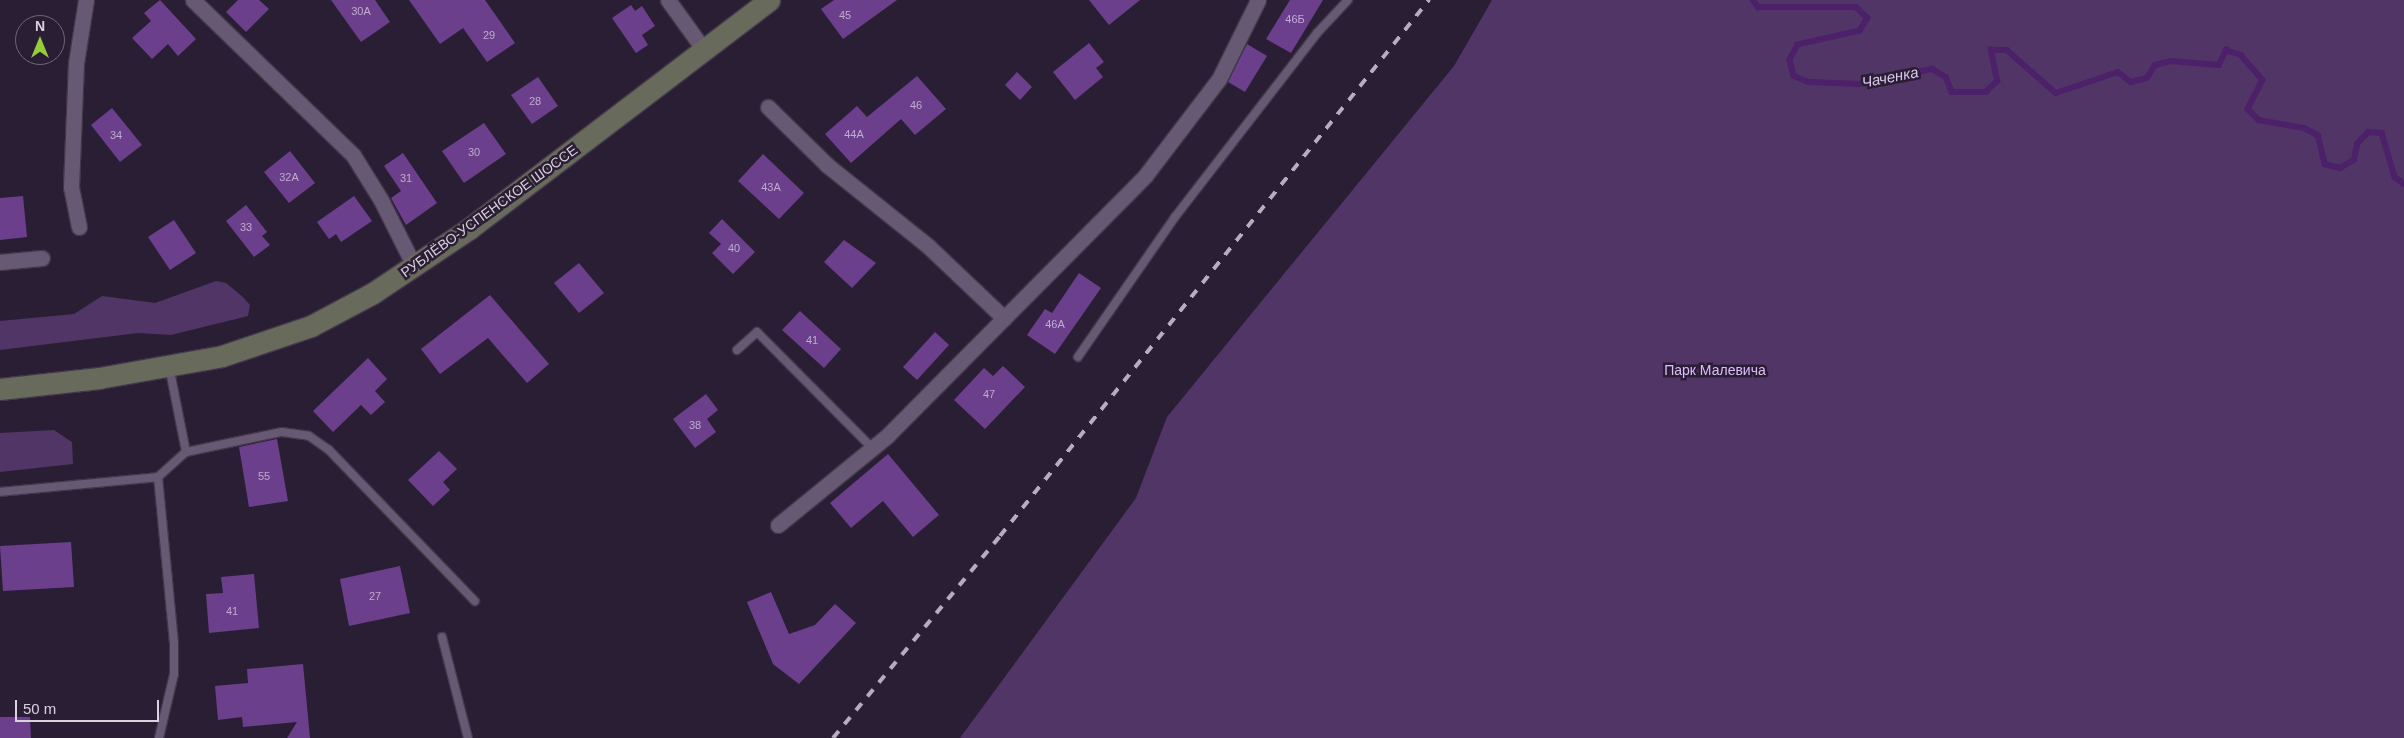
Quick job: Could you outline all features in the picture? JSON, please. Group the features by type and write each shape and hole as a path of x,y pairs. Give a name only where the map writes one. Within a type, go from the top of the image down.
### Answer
{"main road":[{"name":"РУБЛЁВО-УСПЕНСКОЕ ШОССЕ","path":"0,388 169,366 222,356 280,338 373,293 470,228 769,0"}],"street":[{"path":"79,227 71,187 76,63 86,0"},
{"path":"193,0 353,155 381,200 414,266"},
{"path":"668,0 704,50"},
{"path":"778,525 872,448 1145,176 1218,80 1258,0"},
{"path":"768,107 827,165 928,246 1004,318"},
{"path":"0,262 42,258"}],"lane":[{"path":"1078,356 1175,217 1317,34 1348,0"},
{"path":"736,350 757,332 872,448"},
{"path":"169,366 186,452"},
{"path":"0,492 158,477 186,452 282,432 309,436 330,450 475,601"},
{"path":"158,477 174,644 171,690 159,738"},
{"path":"442,637 468,738"}],"green space":[{"name":"Парк Малевича","path":"1492,0 2404,0 2404,738 960,738 1136,498 1167,417 1454,66"},
{"path":"216,281 226,283 243,297 250,305 248,316 171,335 138,333 0,350 0,321 74,314 102,296 155,303"},
{"path":"54,430 72,442 73,464 0,472 0,433"}],"building":[{"path":"160,0 196,39 178,56 168,44 152,59 132,38 151,21 144,13"},
{"path":"238,0 259,0 269,9 246,32 226,12"},
{"path":"331,0 375,0 390,22 361,42"},
{"path":"409,0 485,0 515,43 487,62 463,28 440,44"},
{"path":"834,0 897,0 843,39 821,9"},
{"path":"1089,0 1140,0 1109,25"},
{"path":"1290,0 1323,0 1291,53 1266,39"},
{"path":"631,5 635,11 642,6 655,26 642,35 648,45 636,53 612,18"},
{"path":"1089,43 1104,62 1096,68 1103,77 1075,100 1053,72"},
{"path":"1247,44 1267,56 1245,92 1228,82"},
{"path":"1017,72 1032,87 1020,100 1005,85"},
{"path":"917,76 946,109 915,135 901,119 851,163 825,134 857,106 867,117"},
{"path":"538,77 558,106 532,124 511,95"},
{"path":"112,108 142,145 120,162 91,125"},
{"path":"484,123 506,154 464,183 442,151"},
{"path":"290,151 315,183 289,203 264,172"},
{"path":"403,153 437,203 406,225 391,198 401,191 384,166"},
{"path":"763,154 804,193 779,219 738,181"},
{"path":"23,196 27,237 0,240 0,198"},
{"path":"354,196 372,221 341,242 336,234 329,239 317,222"},
{"path":"246,205 267,232 262,236 270,245 254,257 226,221"},
{"path":"722,219 755,252 733,274 712,253 721,244 709,233"},
{"path":"174,220 196,253 170,270 148,237"},
{"path":"844,240 876,263 852,288 824,262"},
{"path":"579,263 604,293 579,313 554,283"},
{"path":"1079,273 1101,288 1055,354 1027,335 1045,309 1052,313"},
{"path":"490,295 549,364 527,383 488,338 440,374 421,349"},
{"path":"800,311 841,349 824,368 782,330"},
{"path":"935,332 949,345 917,380 903,367"},
{"path":"368,358 387,379 375,391 385,402 371,415 361,405 333,432 313,411"},
{"path":"1003,366 1025,387 985,429 954,400 984,368 993,376"},
{"path":"706,394 718,410 707,419 716,432 695,448 673,419"},
{"path":"277,439 288,501 249,507 239,447"},
{"path":"439,451 457,469 443,482 450,490 433,506 408,480"},
{"path":"888,454 939,515 913,537 883,501 851,528 830,503"},
{"path":"71,542 74,587 3,591 0,546"},
{"path":"400,566 410,613 349,626 340,579"},
{"path":"254,574 259,628 209,633 206,594 223,593 221,577"},
{"path":"771,592 789,634 815,625 835,604 856,623 799,684 773,664 747,602"},
{"path":"303,664 310,738 287,738 297,722 243,727 242,717 218,720 215,686 248,683 247,669"},
{"path":"0,717 30,717 31,738 0,738"}],"waterway":[{"name":"Чаченка","path":"1753,0 1758,7 1856,7 1868,18 1860,31 1798,45 1790,60 1794,76 1809,82 1859,84 1932,69 1946,77 1952,92 1986,92 1997,81 1991,50 2007,50 2056,93 2118,72 2131,82 2147,78 2155,65 2171,61 2219,65 2226,50 2241,55 2263,80 2248,109 2259,120 2304,128 2318,135 2325,164 2340,168 2354,160 2357,144 2368,132 2382,133 2395,177 2404,184"}],"railway":[{"path":"833,738 1000,536 1429,0"}]}
